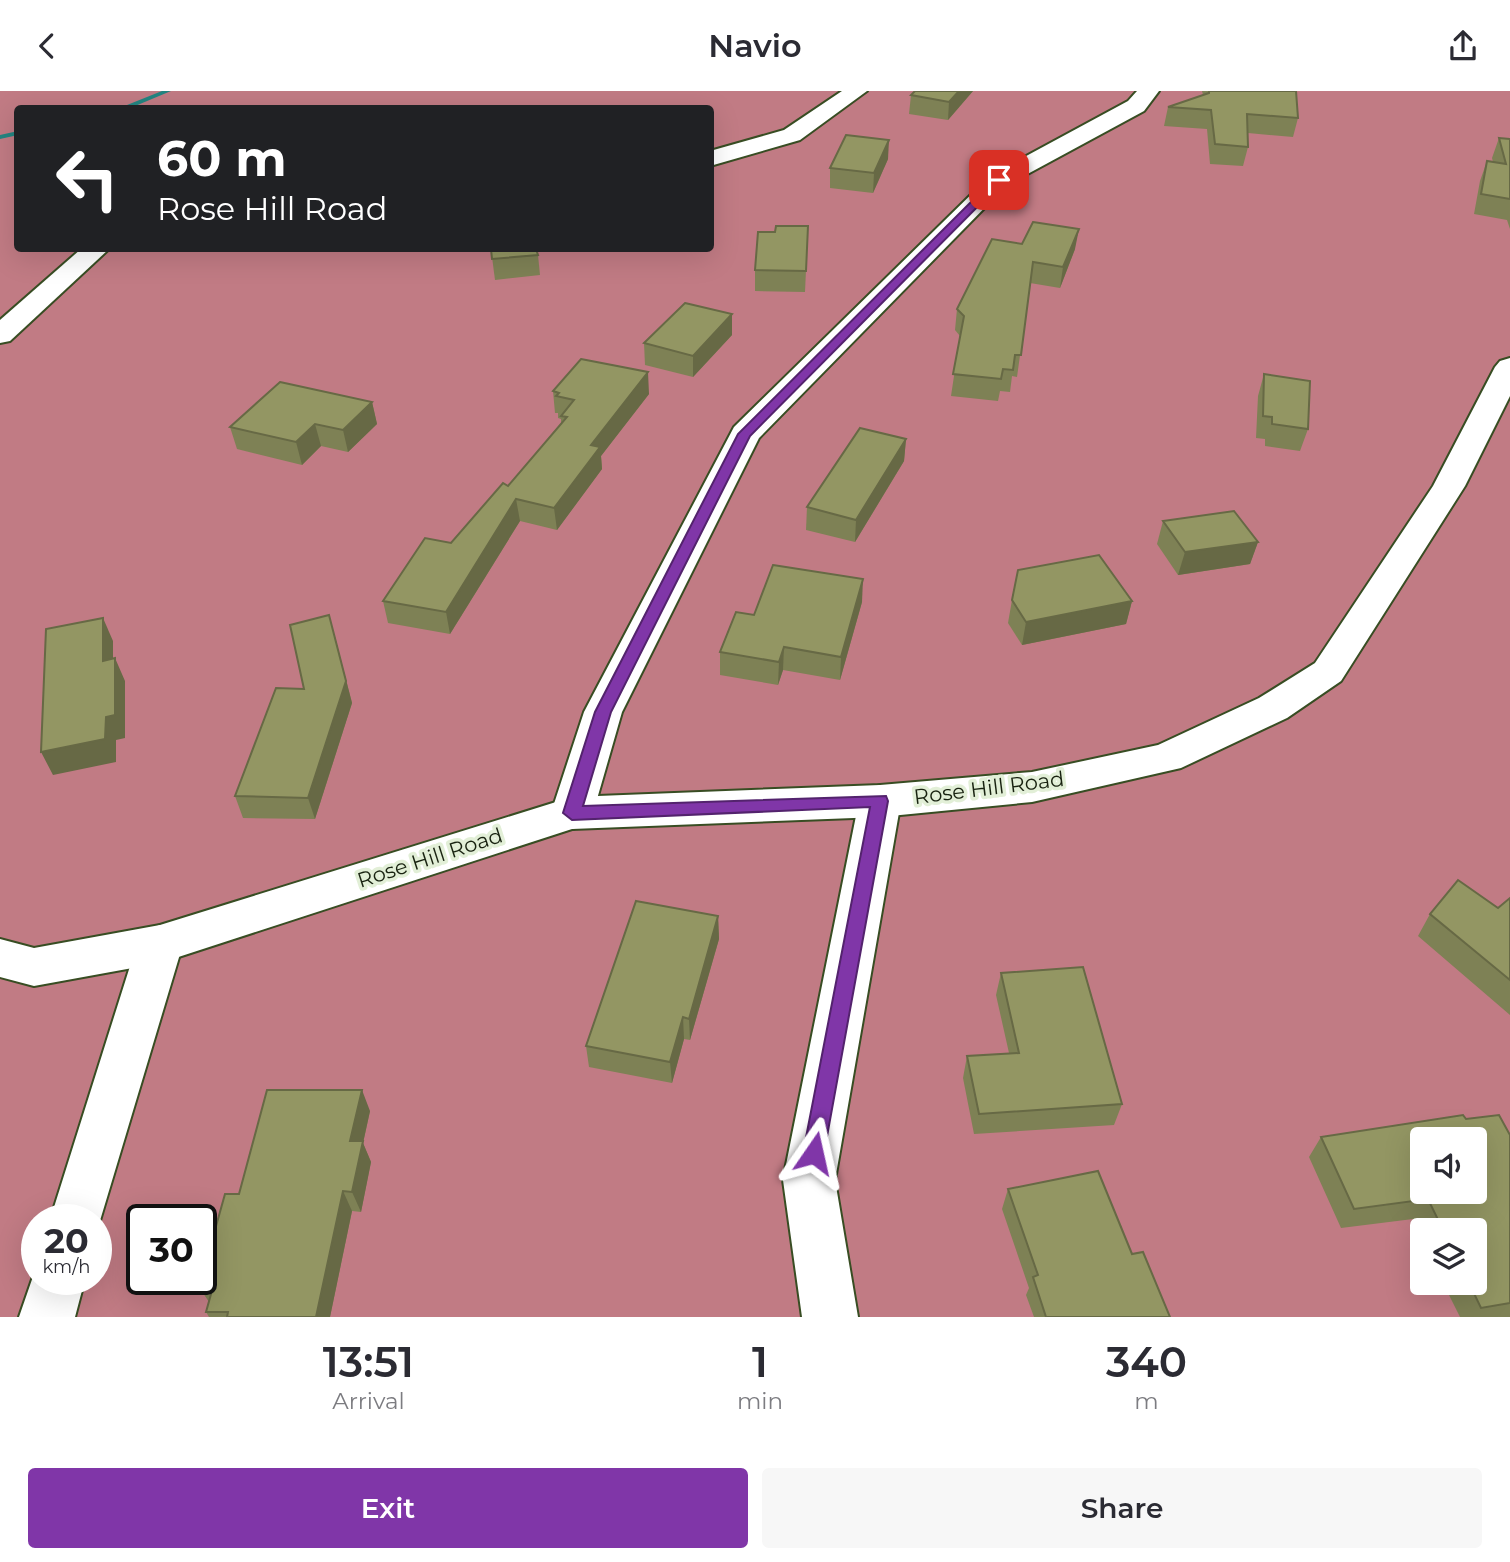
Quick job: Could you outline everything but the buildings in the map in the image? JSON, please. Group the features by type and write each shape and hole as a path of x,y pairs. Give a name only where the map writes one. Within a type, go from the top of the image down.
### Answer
{"street":[{"path":"714,158 792,135 856,91"},
{"path":"572,813 603,712 745,434 999,180 1136,106 1148,91"},
{"path":"0,335 93,252"},
{"name":"Rose Hill Road","path":"0,958 34,967 160,944 572,813 880,801 1031,787 1167,758 1273,708 1328,672 1449,486 1510,367"},
{"path":"830,1317 809,1180 880,801"},
{"path":"81,1204 160,944"},
{"path":"47,1317 53,1295"}],"shaded area":[{"path":"0,91 1510,91 1510,1317 0,1317"}],"waterway":[{"path":"131,105 168,91"},
{"path":"0,137 14,134"}],"route":[{"path":"814,1153 880,801 572,813 603,712 745,434 999,180"}]}
